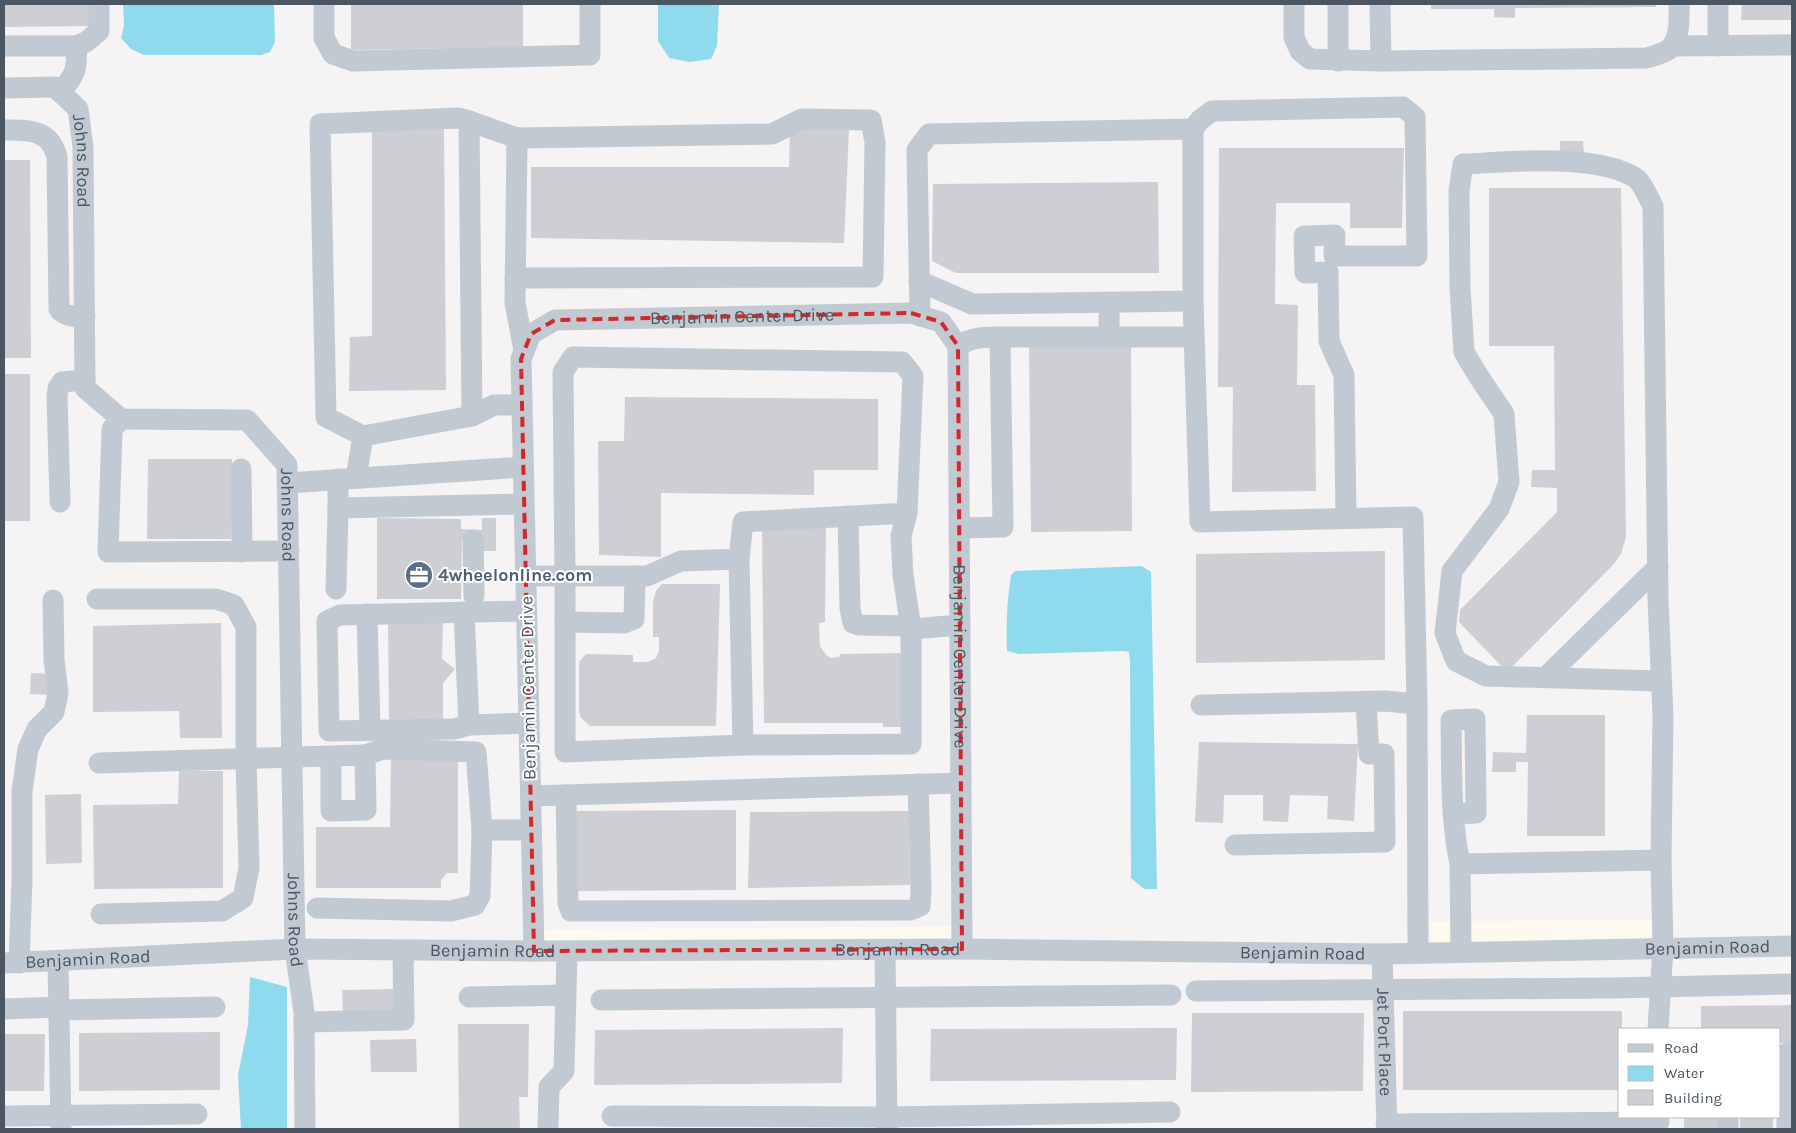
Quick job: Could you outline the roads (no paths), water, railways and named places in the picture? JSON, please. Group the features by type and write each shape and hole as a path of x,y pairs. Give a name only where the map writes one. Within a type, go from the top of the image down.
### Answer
{"street":[{"path":"4,46 76,46 86,42 99,31 99,4"},
{"path":"324,4 324,38 333,54 353,60 590,55 590,4"},
{"path":"1294,4 1294,37 1300,51 1310,59 1338,61 1646,58 1667,51 1672,46 1679,28 1679,4"},
{"path":"1338,4 1338,61"},
{"path":"1380,4 1381,61"},
{"path":"1718,4 1718,46"},
{"path":"1672,46 1792,45"},
{"path":"60,92 72,79 77,61 76,46"},
{"name":"Johns Road","path":"4,88 55,88 78,109 84,147 85,380"},
{"path":"1346,518 1344,375 1329,342 1331,264 1417,256 1415,117 1403,107 1212,111 1200,120 1193,129 1193,301 1200,522 1346,518 1413,516 1418,704 1418,953"},
{"path":"515,278 873,277 875,142 871,120 802,119 772,134 517,138 458,118 320,124 326,416 362,436 472,416 494,405 522,405"},
{"path":"469,121 472,416"},
{"path":"920,316 917,150 929,134 1193,129"},
{"path":"4,130 33,131 47,137 55,147 57,157 59,309 66,315 85,317"},
{"path":"517,138 515,303 524,350"},
{"path":"1658,1028 1663,948 1661,860 1663,716 1660,681 1653,206 1636,178 1604,164 1546,161 1463,164 1459,191 1460,288 1464,352 1504,414 1509,482 1499,510 1452,571 1444,633 1456,661 1486,676 1660,681"},
{"path":"919,282 972,304 1193,301"},
{"path":"1109,302 1109,337"},
{"name":"Benjamin Center Drive","path":"534,951 521,359 530,334 555,320 911,313 941,322 958,346 962,949"},
{"path":"958,346 975,338 1000,337 1194,337"},
{"path":"959,528 1003,527 1000,337"},
{"path":"573,357 902,362 913,376 907,513 901,536 903,575 910,627 911,744 743,745 565,752 565,576 563,372 573,357"},
{"path":"60,502 58,388 62,382 85,380 86,388 121,419 112,429 108,552 289,552"},
{"name":"Johns Road","path":"121,419 248,420 287,465 295,948 304,1022 305,1129"},
{"path":"336,589 338,508 362,436"},
{"path":"288,483 523,467"},
{"path":"241,469 242,552"},
{"path":"338,508 524,504"},
{"path":"469,725 469,604 473,505"},
{"path":"743,745 739,559 743,522 907,513"},
{"path":"848,516 850,608 853,623 859,625 910,627 960,625"},
{"path":"526,576 647,576 681,561 739,559"},
{"path":"1546,677 1658,567"},
{"path":"565,622 624,623 634,619 635,576"},
{"path":"97,599 216,599 234,605 246,627 246,759 249,868 243,898 222,911 101,914"},
{"path":"11,963 22,880 22,791 28,749 37,729 54,712 58,693 54,660 53,600"},
{"path":"526,611 469,604 367,614 340,614 327,621 329,731 454,729 469,725 529,723"},
{"path":"367,614 370,730"},
{"path":"1201,706 1385,701 1418,704"},
{"path":"1235,845 1385,842 1384,754 1369,754 1366,702"},
{"path":"98,763 365,755 383,749 476,752 482,830 480,896 475,905 451,911 317,908"},
{"path":"331,756 331,811 366,810 365,755"},
{"path":"531,796 961,782"},
{"path":"566,795 568,903 571,911 911,910 920,906 921,890 918,784"},
{"path":"1453,814 1460,864 1461,952"},
{"path":"482,830 531,830"},
{"path":"1460,864 1661,860"},
{"name":"Benjamin Road","path":"11,963 295,948 534,951 962,949 1382,954 1792,946"},
{"path":"304,1022 404,1020 403,950"},
{"path":"885,950 887,1123"},
{"path":"548,1129 549,1087 564,1071 567,951"},
{"name":"Jet Port Place","path":"1382,954 1386,1127"},
{"path":"58,961 61,1122"},
{"path":"1196,991 1792,984"},
{"path":"469,997 566,995"},
{"path":"601,1000 1171,995"},
{"path":"4,1009 215,1007"},
{"path":"1786,1053 1787,1129"},
{"path":"612,1116 887,1123 1170,1112"},
{"path":"4,1116 61,1122 197,1114"},
{"path":"1386,1127 1659,1123"}],"water":[{"path":"123,4 274,4 275,42 270,52 261,55 144,55 131,49 121,38 124,26"},
{"path":"658,4 719,4 717,46 711,59 690,62 669,58 658,41"},
{"path":"1142,566 1151,572 1157,889 1144,889 1131,878 1129,652 1019,654 1007,651 1009,594 1011,575 1015,571"},
{"path":"250,977 287,987 287,1129 241,1129 238,1075 248,1025"}],"place":[{"name":"4wheelonline.com","path":"419,575"}]}
